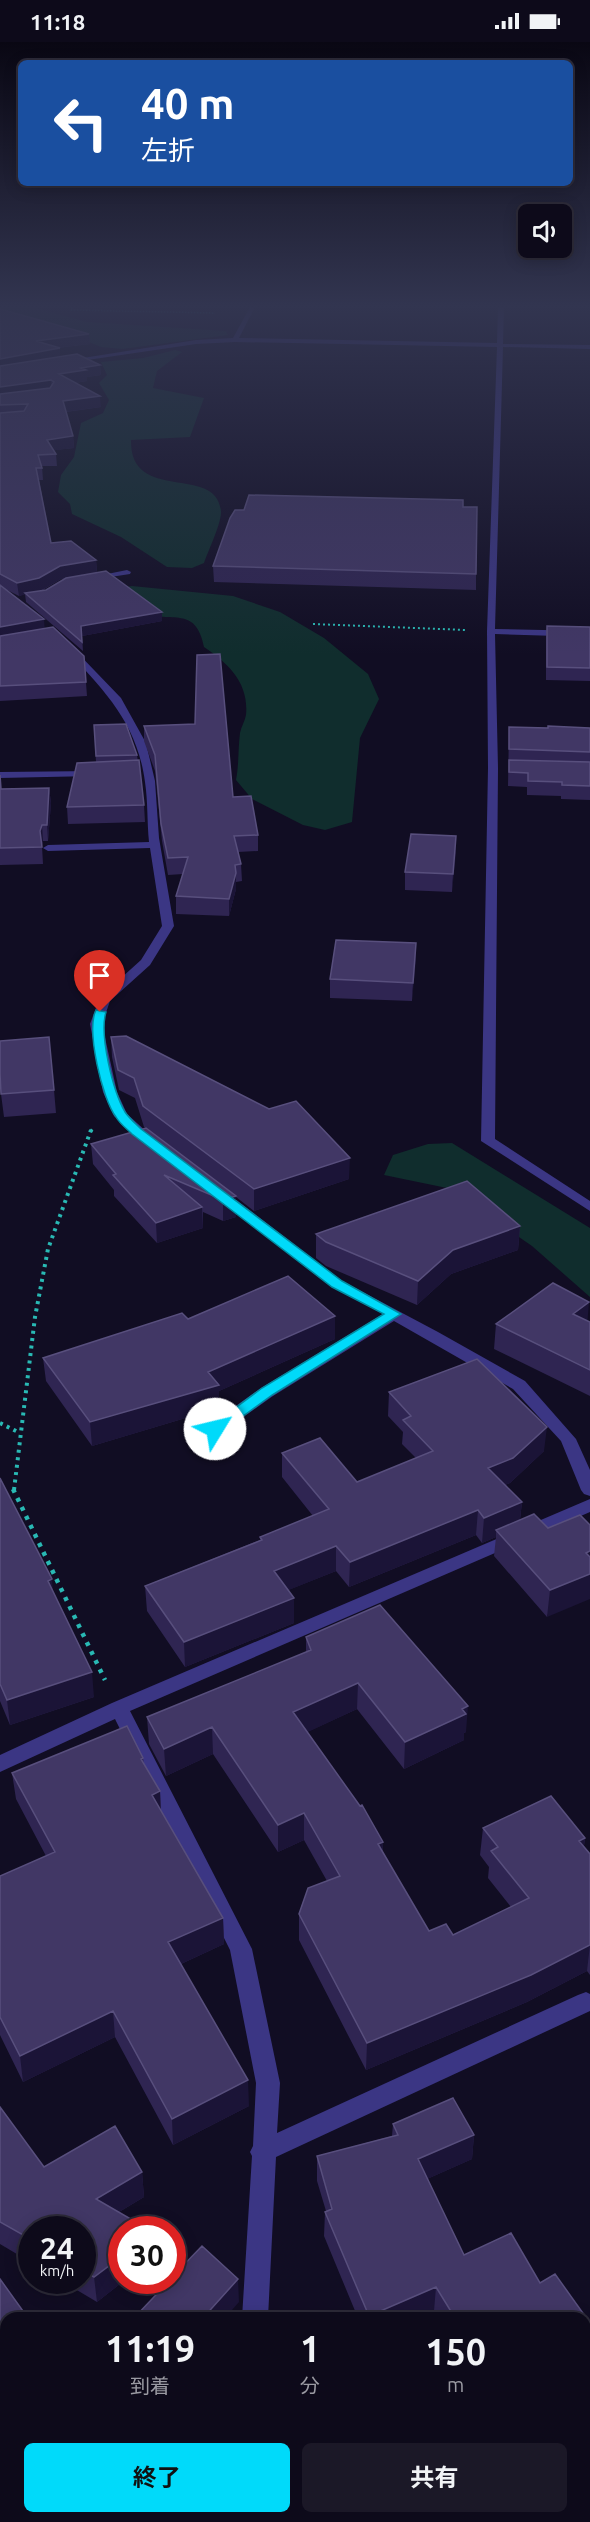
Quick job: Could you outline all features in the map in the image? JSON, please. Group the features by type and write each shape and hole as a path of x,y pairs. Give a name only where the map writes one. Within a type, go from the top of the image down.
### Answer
{"street":[{"path":"498,423 491,631 499,768 488,1142 590,1207"},
{"path":"78,580 127,572"},
{"path":"491,631 590,634"},
{"path":"55,636 76,651 118,700 141,743 142,771 168,926 146,962 104,1000 96,1024 110,1092 120,1116 163,1151"},
{"path":"0,775 102,772"},
{"path":"48,848 155,845"},
{"path":"207,1184 337,1284 519,1384 568,1439 590,1490"},
{"path":"215,1429 267,1392 394,1314"},
{"path":"0,1764 119,1708 590,1505"},
{"path":"119,1708 242,1949 268,2083 262,2152 262,2207 255,2312"},
{"path":"262,2152 586,2002"}],"path":[{"path":"314,624 491,631"},
{"path":"119,1708 13,1488 35,1317 48,1249 92,1128 120,1116"},
{"path":"0,1423 20,1433"}],"green space":[{"path":"81,423 195,423 190,437 131,440 134,460 144,472 158,478 205,489 216,497 221,516 204,563 192,568 167,567 121,537 72,514 70,504 58,492 61,475 74,457"},
{"path":"132,586 233,596 280,612 324,638 368,674 379,699 360,738 352,822 325,830 303,825 252,799 236,780 240,733 246,715 246,704 236,675 222,660 204,647 195,625 189,620 143,614 97,592"},
{"path":"452,1143 590,1228 590,1297 532,1246 447,1188 384,1175 393,1155 428,1144"}],"building":[{"path":"0,423 69,423 73,436 47,440 56,454 38,455 42,468 36,468 51,543 71,541 96,560 60,566 39,578 17,583 0,574"},
{"path":"249,495 463,500 463,507 477,507 476,574 213,566 230,518 235,510 244,510"},
{"path":"106,571 162,612 81,626 82,642 25,593 46,590 66,578"},
{"path":"0,585 44,619 0,627"},
{"path":"547,626 590,627 590,668 547,667"},
{"path":"53,627 84,656 86,682 0,686 0,636"},
{"path":"220,654 233,797 251,796 258,835 234,836 241,864 235,865 236,873 229,899 176,896 188,857 168,858 161,824 155,755 144,726 195,724 197,655"},
{"path":"126,724 137,755 96,756 94,725"},
{"path":"548,726 590,728 590,752 509,749 509,727 548,728"},
{"path":"139,760 144,805 67,807 77,763"},
{"path":"509,760 590,762 590,786 528,781 528,773 509,772"},
{"path":"0,775 1,789 49,788 47,825 42,825 40,831 42,847 0,848"},
{"path":"411,834 456,836 453,874 405,872"},
{"path":"336,940 416,943 413,983 330,979"},
{"path":"126,1036 269,1109 296,1101 350,1158 254,1189 143,1106 134,1078 118,1070 111,1037"},
{"path":"49,1037 54,1090 1,1094 0,1041"},
{"path":"146,1128 236,1196 223,1200 164,1175 202,1207 156,1223 113,1175 116,1174 91,1144"},
{"path":"467,1181 520,1226 453,1250 418,1281 326,1242 316,1234"},
{"path":"288,1276 335,1316 208,1372 219,1385 90,1422 43,1358 182,1313 188,1319"},
{"path":"553,1283 589,1302 573,1314 590,1322 590,1370 496,1324"},
{"path":"477,1359 547,1427 513,1458 488,1468 522,1502 484,1518 478,1510 350,1562 336,1546 274,1571 294,1598 184,1642 145,1586 262,1540 260,1537 329,1509 282,1453 320,1438 357,1482 433,1451 403,1420 411,1416 389,1392"},
{"path":"0,1478 52,1579 48,1581 92,1672 7,1700 0,1684"},
{"path":"534,1514 548,1528 580,1515 590,1525 590,1551 586,1553 590,1557 590,1574 550,1590 496,1530"},
{"path":"380,1605 468,1706 462,1709 466,1714 405,1742 358,1683 293,1712 360,1806 362,1805 383,1842 378,1844 429,1931 446,1924 453,1935 529,1898 491,1851 498,1847 483,1828 551,1796 585,1838 579,1841 590,1854 590,1945 531,1975 367,2043 299,1914 308,1888 340,1876 304,1813 278,1825 212,1727 164,1749 147,1717 311,1650 306,1637"},
{"path":"127,1726 143,1758 141,1759 160,1791 152,1795 223,1918 168,1942 248,2080 172,2119 113,2011 20,2056 0,2017 0,1876 55,1852 12,1773"},
{"path":"453,2098 474,2135 418,2159 464,2255 511,2233 540,2283 555,2274 582,2312 451,2312 436,2287 378,2312 367,2312 325,2212 332,2209 317,2156 398,2135 393,2124"},
{"path":"0,2107 44,2167 115,2126 142,2172 96,2199 125,2216 108,2216 108,2266 96,2276 96,2216 18,2216 18,2232 0,2222"},
{"path":"202,2246 238,2279 208,2312 140,2312 157,2294 186,2294 186,2263"},
{"path":"0,2279 24,2312 0,2312"}],"route":[{"path":"100,1012 96,1024 110,1092 120,1116 337,1284 394,1314 267,1392 215,1429"}]}
